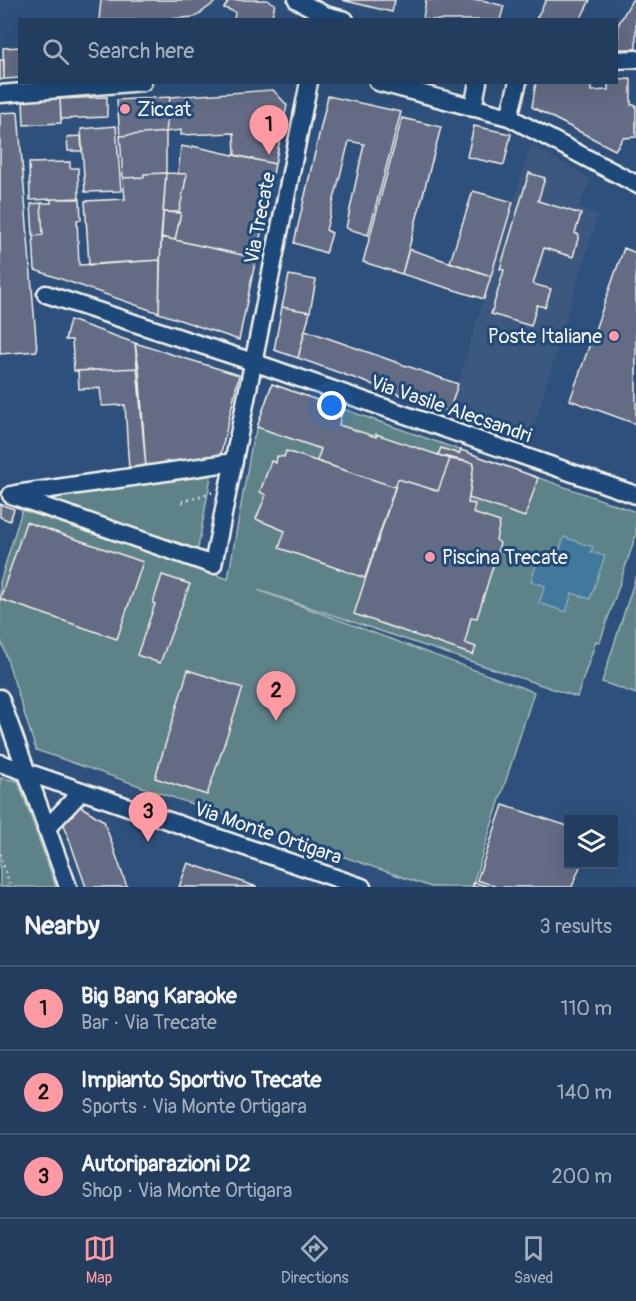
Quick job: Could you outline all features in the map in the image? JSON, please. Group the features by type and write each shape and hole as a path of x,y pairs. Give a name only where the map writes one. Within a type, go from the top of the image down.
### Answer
{"street":[{"path":"297,0 341,18"},
{"path":"618,60 636,59"},
{"path":"0,94 119,84"},
{"name":"Via Trecate","path":"6,495 213,565 309,84"},
{"path":"385,84 509,117 636,184"},
{"path":"473,108 478,84"},
{"path":"509,117 517,84"},
{"path":"46,294 253,362"},
{"name":"Via Vasile Alecsandri","path":"253,362 636,495"},
{"path":"6,495 234,462"},
{"path":"0,698 68,887"},
{"name":"Via Monte Ortigara","path":"0,763 362,887"},
{"path":"46,829 82,790"}],"path":[{"path":"182,502 229,487"},
{"path":"0,854 10,887"}],"shaded area":[{"path":"531,145 591,179 578,208 598,215 530,438 449,412"},
{"path":"564,537 593,547 591,552 605,556 590,599 572,593 566,612 539,603 545,586 531,581 538,559 555,564"}],"green space":[{"path":"272,384 636,512 636,535 600,642 596,641 577,697 258,590 534,692 472,887 431,887 36,750 0,637 0,582 22,510 228,579 252,443"},
{"path":"213,465 196,559 12,498"},
{"path":"636,576 636,694 602,682"},
{"path":"0,778 18,781 56,887 0,887"}],"building":[{"path":"101,0 216,0 195,17 99,18"},
{"path":"229,0 267,0 275,4 272,18 234,18 235,12 224,8"},
{"path":"342,0 395,0 392,12"},
{"path":"426,0 482,0 504,6 501,18 423,18"},
{"path":"546,0 590,0 581,18 537,18"},
{"path":"632,0 636,0 636,49 619,49 618,25"},
{"path":"18,47 18,78 4,79 3,48"},
{"path":"0,60 4,60 4,79 0,80"},
{"path":"631,79 631,105 636,105 636,137 623,138 615,150 532,107 536,84 591,84 591,91 608,90 608,84 618,84 618,80"},
{"path":"273,90 287,105 275,164 235,155 234,133 181,135 181,130 166,132 170,97"},
{"path":"328,96 401,112 368,235 346,228 364,144 349,141 326,230 332,233 326,253 294,243"},
{"path":"107,97 107,117 61,119 60,99"},
{"path":"170,97 166,132 120,136 117,100"},
{"path":"60,99 61,123 24,125 23,100"},
{"path":"18,112 37,351 0,354 0,113"},
{"path":"402,118 441,127 402,274 363,262"},
{"path":"116,126 121,191 85,192 81,129"},
{"path":"474,126 511,134 504,165 467,157"},
{"path":"166,132 166,173 123,178 120,136"},
{"path":"81,136 82,151 68,151 67,137"},
{"path":"181,146 192,148 192,146 275,164 256,258 175,240 187,174 178,174"},
{"path":"70,162 70,168 78,168 79,198 30,200 29,163"},
{"path":"166,173 160,260 89,265 85,201 125,199 123,178"},
{"path":"166,173 187,174 179,212 163,212"},
{"path":"529,173 545,178 538,201 581,214 575,233 579,235 573,257 544,248 533,284 551,289 545,307 537,305 531,326 491,314 504,270 500,269"},
{"path":"473,191 513,202 491,276 450,262"},
{"path":"51,199 80,199 81,220 77,220 79,265 160,260 159,313 35,270 33,236 43,235 41,203 51,203"},
{"path":"41,203 43,235 33,236 31,204"},
{"path":"163,212 181,213 175,240 161,237"},
{"path":"161,237 256,258 239,340 159,313"},
{"name":"Poste Italiane","path":"624,248 636,253 636,424 570,400"},
{"path":"409,249 491,276 484,299 402,274"},
{"path":"289,275 316,280 310,312 282,307"},
{"path":"282,307 310,312 298,358 274,350"},
{"path":"70,320 135,343 139,368 74,371 72,340 65,340"},
{"path":"305,330 458,384 449,412 298,358"},
{"path":"135,343 239,375 219,462 146,468"},
{"path":"139,368 146,468 129,470 125,405 102,406 100,388 79,389 78,371"},
{"path":"272,384 342,409 339,425 376,437 376,434 450,459 438,491 398,479 395,487 317,461 321,449 257,427"},
{"path":"441,448 459,454 461,450 538,478 525,517 469,498 474,463 438,455"},
{"path":"286,451 395,487 365,578 279,548 285,531 256,519 266,495 260,492 271,461 276,463 277,456 284,457"},
{"path":"450,459 474,463 468,503 475,504 473,513 500,522 496,540 500,543 477,618 471,617 465,643 476,647 473,655 354,614 398,479 438,491"},
{"path":"0,504 14,509 10,521 0,517"},
{"path":"26,522 143,562 117,639 0,599"},
{"path":"162,575 190,584 160,663 137,655 155,604 153,603"},
{"path":"188,670 243,688 207,795 155,778"},
{"path":"503,805 564,825 564,869 579,869 572,887 497,887 477,880"},
{"path":"80,806 104,821 127,887 86,887 62,819"},
{"path":"188,863 257,887 179,887"},
{"path":"474,882 489,887 473,887"}],"place":[{"name":"Ziccat","path":"125,109"},
{"name":"Big Bang Karaoke","path":"269,155"},
{"name":"Poste Italiane","path":"614,336"},
{"name":"Piscina Trecate","path":"430,557"},
{"name":"Impianto Sportivo Trecate","path":"276,721"},
{"name":"Autoriparazioni D2","path":"148,842"}]}
